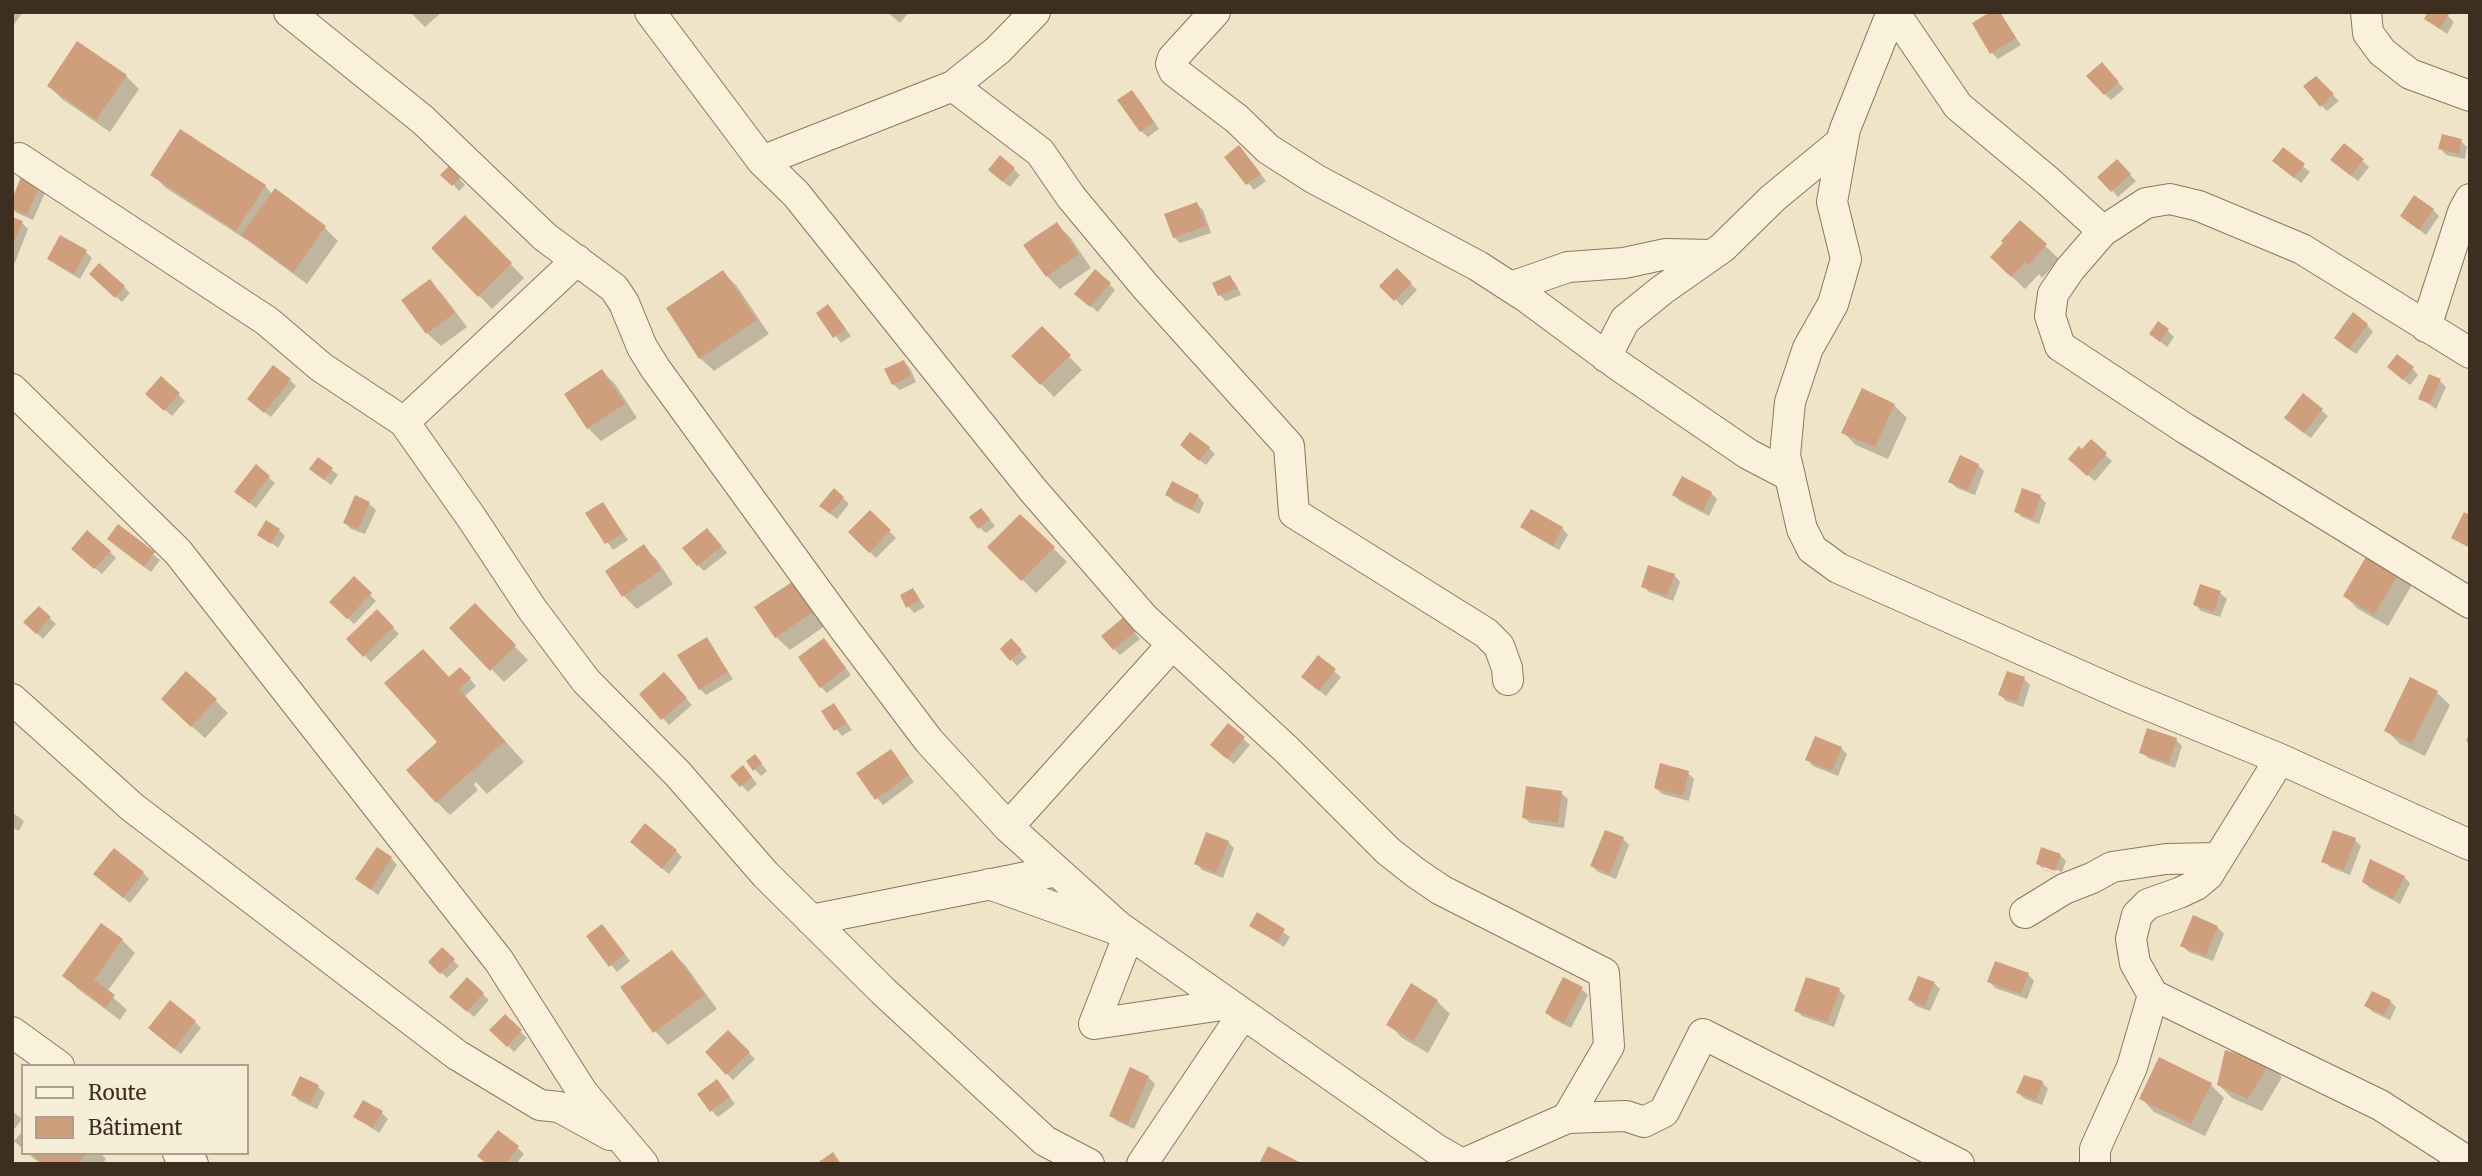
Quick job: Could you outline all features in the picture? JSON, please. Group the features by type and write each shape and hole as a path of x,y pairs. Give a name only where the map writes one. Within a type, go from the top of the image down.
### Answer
{"street":[{"path":"289,12 423,120 536,229 614,288 655,368 842,627 929,741 1008,827 1129,934 1436,1149 1462,1164 1567,1118 1626,1116 1644,1122 1664,1112 1703,1034 1959,1164"},
{"path":"650,12 762,161 796,194 1032,489 1144,618 1287,750 1388,851 1416,873 1441,890 1604,973 1609,1046 1567,1118"},
{"path":"762,161 953,86 998,50 1035,12"},
{"path":"1215,12 1172,58 1171,64 1178,75 1237,119 1268,149 1315,179 1478,266 1748,454 1790,476"},
{"path":"1606,357 1625,320 1722,248 1773,198 1841,142 1893,12"},
{"path":"1893,12 1958,106 2103,231"},
{"path":"2366,12 2368,33 2382,52 2410,74 2470,96"},
{"path":"953,86 1040,152 1071,197 1144,286 1289,446 1294,513 1486,633 1499,646 1507,668 1508,680"},
{"path":"1845,129 1832,202 1846,259 1833,304 1808,348 1790,402 1786,454 1802,529 1812,549 1838,568 2113,691 2280,759 2468,841"},
{"path":"15,161 267,321 321,367 404,422 532,609 586,681 678,774 765,874 955,1060 1045,1141 1089,1164"},
{"path":"2470,353 2302,249 2199,206 2170,199 2146,203 2103,231 2070,269 2053,294 2050,316 2060,346 2186,429 2470,603"},
{"path":"2426,327 2463,212 2470,199"},
{"path":"1511,287 1567,267 1624,263 1666,254 1712,255"},
{"path":"404,422 577,260"},
{"path":"12,389 178,552 499,961 583,1093 634,1157"},
{"path":"1008,827 1172,645"},
{"path":"12,699 132,807 457,1055 540,1105 559,1107 634,1157"},
{"path":"2280,759 2208,875 2196,885 2148,904 2137,915 2131,939 2135,963 2153,995 2380,1105 2470,1163"},
{"path":"2025,913 2064,889 2112,867 2166,859 2218,858"},
{"path":"811,920 1057,871"},
{"path":"989,884 1129,934"},
{"path":"1129,934 1094,1024 1236,1009"},
{"path":"2095,1164 2095,1149 2132,1067 2153,995"},
{"path":"1142,1164 1236,1009"},
{"path":"12,1032 56,1064"}],"building":[{"path":"1990,12 2000,12 2016,38 1990,54 1972,23"},
{"path":"2428,12 2449,14 2440,29 2424,19"},
{"path":"77,41 127,75 96,120 47,86"},
{"path":"2102,62 2119,82 2104,95 2086,76"},
{"path":"2316,76 2334,94 2320,107 2303,86"},
{"path":"1132,90 1154,122 1140,132 1117,100"},
{"path":"180,129 266,185 236,231 150,175"},
{"path":"2442,134 2462,139 2459,154 2438,149"},
{"path":"2344,143 2364,159 2351,176 2330,160"},
{"path":"1239,145 1261,174 1246,185 1224,157"},
{"path":"2283,147 2305,164 2294,178 2272,161"},
{"path":"1000,155 1015,168 1003,182 988,170"},
{"path":"2117,159 2131,174 2111,192 2097,177"},
{"path":"449,166 460,178 452,186 440,175"},
{"path":"21,177 40,185 27,215 12,209 12,199"},
{"path":"275,188 326,226 293,272 241,235"},
{"path":"2414,195 2434,209 2419,230 2400,216"},
{"path":"1197,202 1206,226 1173,238 1164,214"},
{"path":"465,215 512,263 478,297 431,248"},
{"path":"12,217 23,221 12,248"},
{"path":"2020,220 2047,244 2028,266 2025,262 2011,277 1990,257"},
{"path":"1057,222 1079,254 1046,277 1023,245"},
{"path":"60,235 87,250 74,274 47,259"},
{"path":"99,263 125,286 115,298 89,274"},
{"path":"1397,268 1412,283 1394,301 1379,286"},
{"path":"1095,269 1111,283 1090,307 1074,294"},
{"path":"723,270 757,320 699,359 666,308"},
{"path":"1230,275 1237,289 1218,296 1212,283"},
{"path":"430,279 455,313 426,334 401,300"},
{"path":"828,304 846,329 833,338 816,313"},
{"path":"2353,312 2368,324 2349,349 2334,338"},
{"path":"2158,321 2169,329 2160,342 2149,334"},
{"path":"1042,326 1071,355 1040,385 1011,356"},
{"path":"2397,354 2414,367 2403,380 2387,367"},
{"path":"904,360 911,376 892,385 884,369"},
{"path":"273,365 291,379 264,413 247,399"},
{"path":"602,369 625,404 587,429 564,394"},
{"path":"2429,374 2441,379 2430,404 2418,399"},
{"path":"161,376 180,393 164,411 145,394"},
{"path":"1862,388 1895,404 1875,447 1841,433"},
{"path":"2303,393 2323,409 2304,433 2284,418"},
{"path":"1190,432 1210,447 1199,461 1180,445"},
{"path":"2091,439 2107,453 2087,476 2068,459 2079,446 2082,449"},
{"path":"1960,455 1979,464 1968,490 1948,482"},
{"path":"318,457 333,468 324,480 309,469"},
{"path":"256,464 270,476 249,503 234,492"},
{"path":"1682,476 1712,492 1703,511 1672,495"},
{"path":"1172,481 1199,495 1192,509 1165,495"},
{"path":"834,488 844,497 830,514 819,506"},
{"path":"2022,488 2041,495 2033,519 2014,512"},
{"path":"355,495 370,502 358,529 343,523"},
{"path":"603,502 623,533 605,544 585,513"},
{"path":"981,508 990,519 978,529 969,517"},
{"path":"1531,509 1563,527 1553,546 1520,527"},
{"path":"870,510 891,530 869,553 848,532"},
{"path":"2464,512 2470,515 2470,548 2451,538"},
{"path":"1020,514 1055,547 1021,581 987,547"},
{"path":"266,520 280,529 271,544 257,535"},
{"path":"118,524 155,552 144,567 107,539"},
{"path":"707,528 722,546 697,566 682,548"},
{"path":"87,530 111,551 94,569 71,549"},
{"path":"644,544 661,570 622,597 605,571"},
{"path":"2370,550 2401,569 2374,615 2343,596"},
{"path":"1648,565 1675,574 1667,596 1641,587"},
{"path":"354,576 372,593 347,619 329,602"},
{"path":"795,580 816,610 775,638 754,607"},
{"path":"2200,584 2221,591 2214,612 2193,605"},
{"path":"913,588 920,600 906,608 900,595"},
{"path":"475,603 516,645 490,671 449,628"},
{"path":"39,606 51,617 36,634 23,622"},
{"path":"377,609 394,627 363,657 346,639"},
{"path":"1124,617 1135,632 1113,650 1101,636"},
{"path":"707,637 728,672 699,690 677,655"},
{"path":"824,638 846,668 820,688 798,657"},
{"path":"1011,638 1022,650 1010,661 1000,649"},
{"path":"423,649 449,677 460,667 471,678 459,689 505,741 436,803 406,770 437,742 384,683"},
{"path":"1318,655 1336,669 1319,691 1301,677"},
{"path":"186,671 217,699 191,727 161,699"},
{"path":"2007,671 2025,677 2017,702 1998,695"},
{"path":"664,672 687,698 661,720 639,694"},
{"path":"2410,677 2438,691 2412,744 2384,731"},
{"path":"834,703 847,723 834,731 821,711"},
{"path":"1228,723 1245,737 1227,759 1210,745"},
{"path":"2147,728 2177,738 2169,763 2139,753"},
{"path":"1815,736 1842,747 1832,771 1805,760"},
{"path":"891,749 909,775 875,800 856,773"},
{"path":"755,754 762,763 753,771 746,761"},
{"path":"1660,763 1689,771 1683,796 1654,788"},
{"path":"743,765 752,777 740,787 730,776"},
{"path":"1526,786 1562,791 1558,823 1522,818"},
{"path":"645,823 677,850 662,869 630,842"},
{"path":"1605,830 1624,837 1610,874 1590,866"},
{"path":"2333,830 2356,838 2344,870 2321,862"},
{"path":"1206,832 1229,841 1216,873 1194,864"},
{"path":"377,847 392,857 371,890 355,879"},
{"path":"2041,847 2061,854 2055,871 2036,864"},
{"path":"114,848 144,872 123,898 93,874"},
{"path":"2370,859 2405,876 2393,899 2362,882"},
{"path":"1257,912 1285,929 1277,942 1249,926"},
{"path":"2193,915 2218,926 2206,956 2180,946"},
{"path":"101,923 123,939 94,980 115,995 106,1008 62,976"},
{"path":"602,924 625,954 609,967 586,936"},
{"path":"442,947 455,959 440,974 428,962"},
{"path":"672,950 705,995 653,1033 620,987"},
{"path":"1995,961 2029,973 2021,994 1987,982"},
{"path":"1918,976 1935,982 1924,1006 1908,1000"},
{"path":"467,977 484,993 467,1012 449,997"},
{"path":"1563,977 1583,987 1564,1023 1545,1013"},
{"path":"1806,977 1840,988 1828,1022 1794,1011"},
{"path":"1411,983 1438,1000 1414,1041 1386,1025"},
{"path":"2372,991 2391,1000 2384,1015 2364,1006"},
{"path":"170,1000 196,1021 174,1049 148,1028"},
{"path":"505,1014 522,1030 507,1047 489,1030"},
{"path":"728,1030 750,1052 726,1075 705,1052"},
{"path":"2225,1050 2270,1063 2248,1099 2217,1085"},
{"path":"2159,1057 2212,1083 2191,1124 2139,1099"},
{"path":"1130,1067 1149,1076 1128,1124 1109,1116"},
{"path":"2024,1075 2043,1081 2036,1100 2016,1093"},
{"path":"300,1076 319,1085 310,1104 291,1095"},
{"path":"717,1079 730,1097 710,1112 697,1094"},
{"path":"363,1100 383,1111 372,1128 353,1117"},
{"path":"498,1130 519,1146 506,1164 487,1164 477,1156"},
{"path":"1268,1146 1303,1164 1259,1164"},
{"path":"833,1152 841,1164 816,1164"},
{"path":"32,1155 85,1155 78,1164 43,1164"}]}
